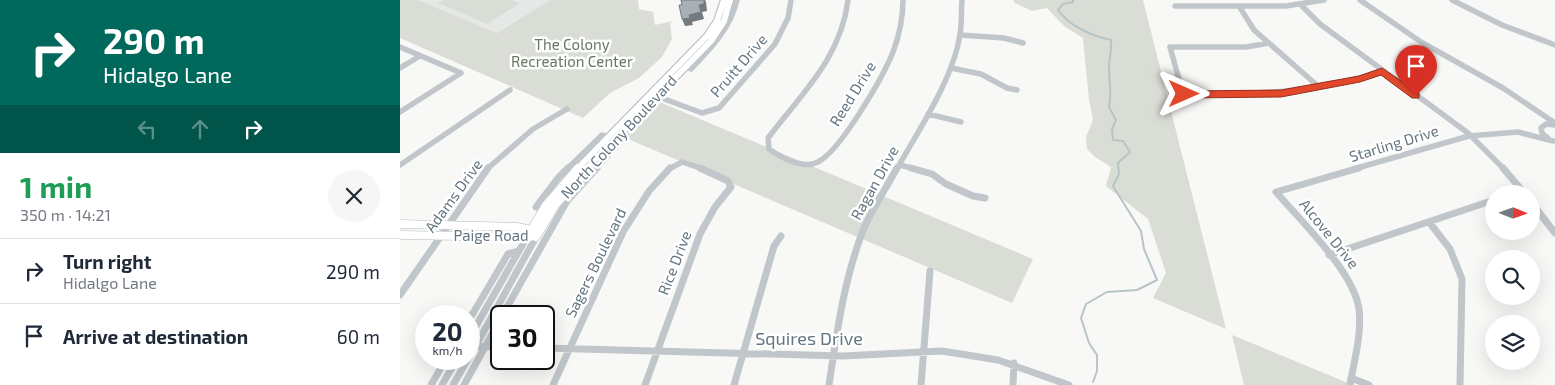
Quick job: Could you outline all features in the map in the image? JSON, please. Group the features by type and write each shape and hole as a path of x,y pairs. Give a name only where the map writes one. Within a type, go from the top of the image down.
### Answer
{"main road":[{"name":"North Colony Boulevard","path":"531,235 544,208 563,184 654,95 707,36 717,21 724,0"},
{"name":"North Colony Boulevard","path":"654,95 685,67 716,34 724,21 730,0"},
{"name":"North Colony Boulevard","path":"531,235 563,194 610,140"},
{"path":"517,227 539,216"},
{"name":"Paige Road","path":"400,224 517,227 531,235"},
{"name":"Paige Road","path":"400,235 531,235"}],"street":[{"path":"685,67 691,69 718,40 732,19 737,0"},
{"name":"Pruitt Drive","path":"654,95 702,113 719,108 775,44 788,18 791,0"},
{"name":"Reed Drive","path":"848,0 843,26 826,60 768,138 769,149 788,160 806,165 821,162 828,156 874,87 892,55 901,23 903,0"},
{"name":"Ragan Drive","path":"828,385 850,268 856,247 864,226 928,114 951,68 960,35 962,0"},
{"path":"1175,6 1301,5 1324,0"},
{"path":"1360,0 1427,46 1508,91 1538,114 1555,124"},
{"path":"1452,0 1467,9 1521,33 1555,45"},
{"path":"1301,5 1317,22 1382,72 1471,135 1517,185"},
{"path":"1240,6 1249,23 1320,87"},
{"path":"960,35 1004,38 1023,43"},
{"path":"1269,43 1247,47 1170,47 1184,94 1276,94 1360,79 1382,72"},
{"path":"400,47 461,73 400,112"},
{"path":"400,68 420,56"},
{"path":"951,68 981,74 1007,88 1016,90"},
{"path":"400,165 510,90"},
{"name":"Adams Drive","path":"400,294 485,171 502,153 554,115 567,109"},
{"path":"928,114 962,122"},
{"path":"1538,114 1545,136 1554,142"},
{"path":"1542,126 1555,124"},
{"name":"Starling Drive","path":"1276,192 1448,140 1471,135 1520,132 1542,126"},
{"name":"Starling Drive","path":"1520,132 1554,142"},
{"path":"509,305 567,201 618,145 610,140"},
{"name":"Sagers Boulevard","path":"553,385 623,232 641,202 658,180 676,163 685,162 706,171"},
{"path":"900,164 932,174 946,184 985,198"},
{"name":"Rice Drive","path":"645,385 700,234 715,206 731,187 728,182 706,171"},
{"name":"Alcove Drive","path":"1276,192 1348,280 1358,303 1359,318 1350,381"},
{"path":"1329,255 1485,203"},
{"path":"1540,214 1555,233"},
{"path":"1428,222 1452,251 1463,281 1460,385"},
{"name":"North Colony Boulevard","path":"480,319 519,251 531,235"},
{"name":"North Colony Boulevard","path":"480,331 531,235"},
{"path":"734,385 774,246 781,236"},
{"path":"478,305 508,254 519,251"},
{"path":"921,385 930,271"},
{"path":"464,385 490,338"},
{"path":"480,347 490,347"},
{"name":"Squires Drive","path":"555,348 833,356 924,351 968,354 1014,364 1069,385"},
{"path":"1013,385 1014,364"},
{"path":"431,385 440,370"},
{"path":"442,385 451,370"},
{"name":"North Colony Boulevard","path":"454,385 462,370"},
{"path":"1350,381 1369,385"}],"shaded area":[{"path":"418,0 550,0 497,33"}],"green space":[{"name":"The Colony Recreation Center","path":"400,0 418,0 497,33 550,0 638,0 639,9 653,12 655,25 673,21 670,23 672,39 662,57 639,78 610,93 583,118 400,38"},
{"path":"444,0 511,0 520,3 487,24 438,3"},
{"path":"1013,0 1143,0 1226,329 1153,298 1166,273 1148,219 1106,186 1111,167 1095,157 1087,149 1086,137 1093,120 1089,100 1083,38 1064,26 1047,8 1032,11 1015,3"},
{"path":"657,101 1033,259 1012,303 621,136"},
{"path":"1232,335 1353,385 1244,385"}],"building":[{"path":"681,0 704,0 704,4 699,5 701,12 689,15 690,18 682,19 679,5 682,5"}],"waterway":[{"path":"1073,0 1073,2 1063,4 1058,10 1063,16 1082,30 1111,40 1109,107 1116,120 1112,129 1113,140 1123,141 1130,152 1118,163 1119,174 1113,186 1141,231 1144,249 1157,280 1137,290 1107,292 1086,304 1081,318 1089,343 1097,355 1097,371 1093,382"}],"route":[{"path":"1184,94 1281,94 1360,79 1382,72 1416,96"}]}
